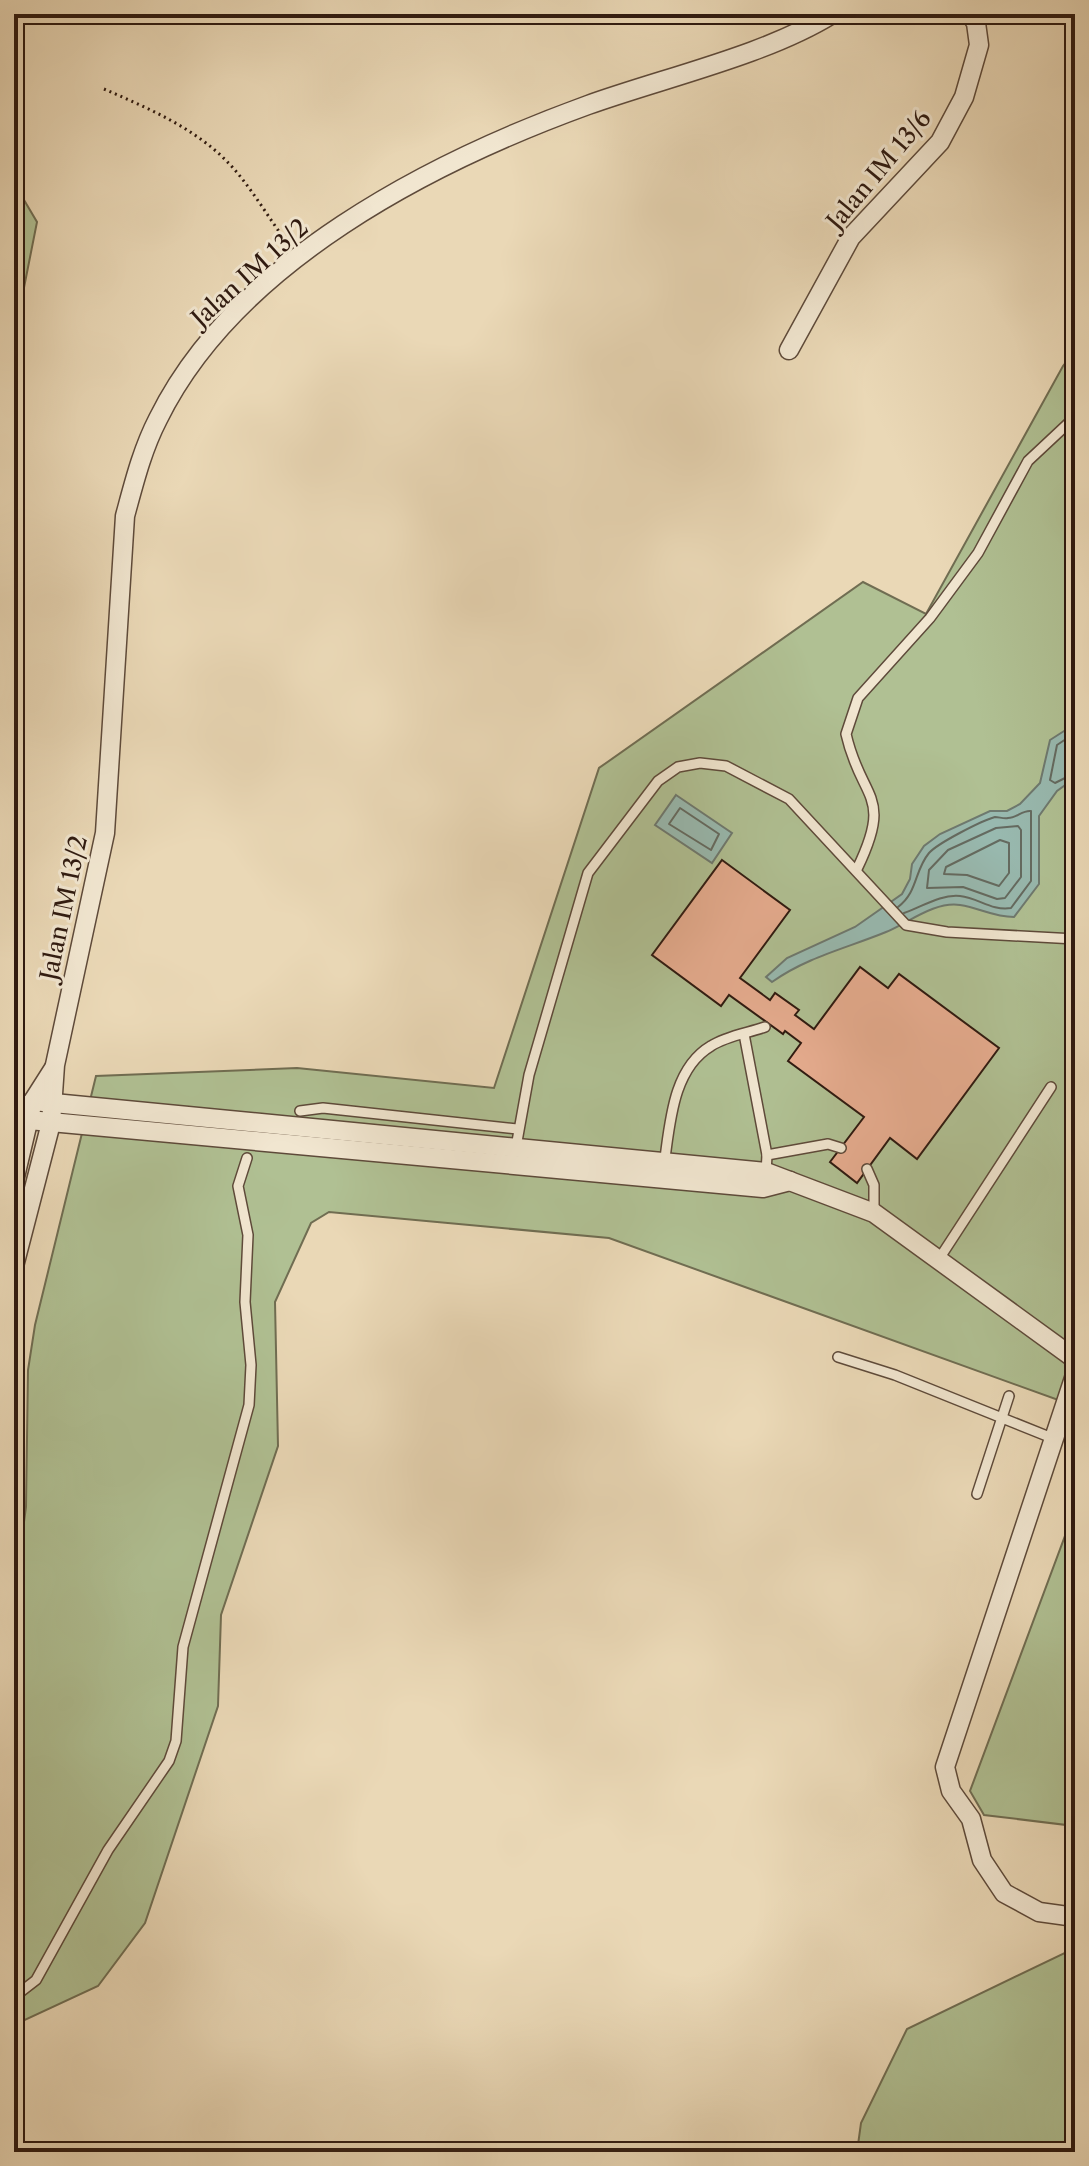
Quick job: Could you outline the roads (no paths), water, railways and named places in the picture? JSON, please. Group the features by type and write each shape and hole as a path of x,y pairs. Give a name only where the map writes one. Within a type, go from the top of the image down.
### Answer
{"street":[{"name":"Jalan IM 13/2","path":"14,1266 51,1123 55,1065 105,833 112,757 120,557 137,468 158,418 188,367 218,331 297,257 334,230 459,159 587,105 797,33 832,14"},
{"name":"Jalan IM 13/6","path":"789,350 851,237 940,142 952,120 964,97 979,45 976,23 970,14"},
{"name":"Jalan IM 13/2","path":"14,1181 31,1110 55,1065"},
{"path":"31,1110 54,1103 411,1146 663,1170 766,1172 874,1213 1075,1359"},
{"path":"31,1110 51,1123 411,1146 517,1138 558,1160"},
{"path":"1075,1375 945,1767 951,1791 971,1819 982,1860 997,1885 1004,1893 1039,1912 1075,1917"}],"lane":[{"path":"857,869 873,836 876,817 872,797 846,734 858,698 930,618 978,553 1028,461 1075,417"},
{"path":"300,1111 323,1108 517,1138 570,928 588,873 658,781 678,767 700,763 726,766 789,799 906,925 947,932 1075,939"},
{"path":"663,1170 671,1111 685,1076 710,1046 765,1027"},
{"path":"744,1034 766,1172 828,1144 841,1148"},
{"path":"939,1259 1051,1087"},
{"path":"14,1997 36,1980 108,1850 169,1761 176,1741 183,1647 249,1405 251,1365 245,1302 248,1235 238,1186 247,1158"},
{"path":"867,1169 874,1185 874,1213"},
{"path":"838,1357 895,1375 1000,1421 1052,1438"},
{"path":"977,1494 1009,1396"}],"water":[{"path":"1075,724 1075,778 1057,791 1039,816 1039,884 1014,917 960,905 941,906 886,932 813,959 772,982 766,977 787,958 855,927 902,894 910,879 912,864 924,846 940,834 990,811 1007,811 1020,804 1040,783 1050,740"},
{"path":"676,795 732,833 712,863 655,825"}],"waterway":[{"path":"1075,629 1075,652"}]}
